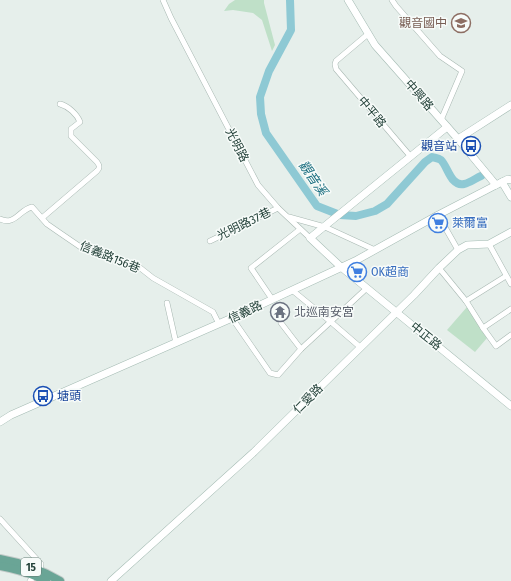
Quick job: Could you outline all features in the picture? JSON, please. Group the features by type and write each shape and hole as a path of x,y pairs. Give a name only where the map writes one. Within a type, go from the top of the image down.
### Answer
{"main road":[{"name":"15","path":"0,559 22,564 35,575 46,581"},
{"name":"15","path":"0,566 60,581"}],"street":[{"name":"光明路","path":"163,0 258,185 278,208 341,267"},
{"name":"中興路","path":"348,0 374,45 511,197"},
{"path":"392,0 440,56 462,71 441,120"},
{"name":"中平路","path":"368,34 336,61 336,69 411,157"},
{"path":"42,218 99,168 97,162 71,136 71,129 80,122 79,118 66,105 60,104"},
{"path":"458,139 511,106"},
{"path":"310,238 447,127"},
{"name":"信義路","path":"0,422 11,415 219,324 355,261 438,215 499,184 511,180"},
{"name":"信義路156巷","path":"0,219 7,222 30,207 33,208 47,224 82,248 106,254 139,267 153,278 213,312 219,324"},
{"name":"光明路37巷","path":"210,241 278,208"},
{"path":"438,215 458,250"},
{"path":"288,216 327,225 375,250"},
{"path":"272,299 250,268 299,230"},
{"name":"仁愛路","path":"111,581 254,452 396,312 438,268 458,250 467,245 489,244 511,232"},
{"path":"489,244 511,284"},
{"name":"中正路","path":"341,267 510,402"},
{"path":"438,268 466,301 496,346 511,335"},
{"path":"466,301 506,276"},
{"path":"232,318 270,373 278,375 302,349 367,288"},
{"path":"292,290 360,347"},
{"path":"167,303 176,343"},
{"path":"483,328 511,309"},
{"path":"281,323 302,349"},
{"name":"信義路","path":"0,417 11,415"},
{"path":"0,519 41,564 35,575"}],"green space":[{"path":"235,0 264,0 275,45 272,51 262,20 253,13 233,10 224,11 229,4"},
{"path":"467,307 487,338 475,352 447,330"}],"waterway":[{"name":"觀音溪","path":"290,0 291,30 269,71 260,97 261,114 266,133 317,206 340,215 356,216 375,211 387,204 425,162 432,157 441,160 453,180 460,184 468,183 481,176"}],"place":[{"name":"觀音國中","path":"461,23"},
{"name":"觀音站","path":"471,146"},
{"name":"萊爾富","path":"438,223"},
{"name":"OK超商","path":"357,272"},
{"name":"北巡南安宮","path":"280,312"},
{"name":"塘頭","path":"43,396"}]}
